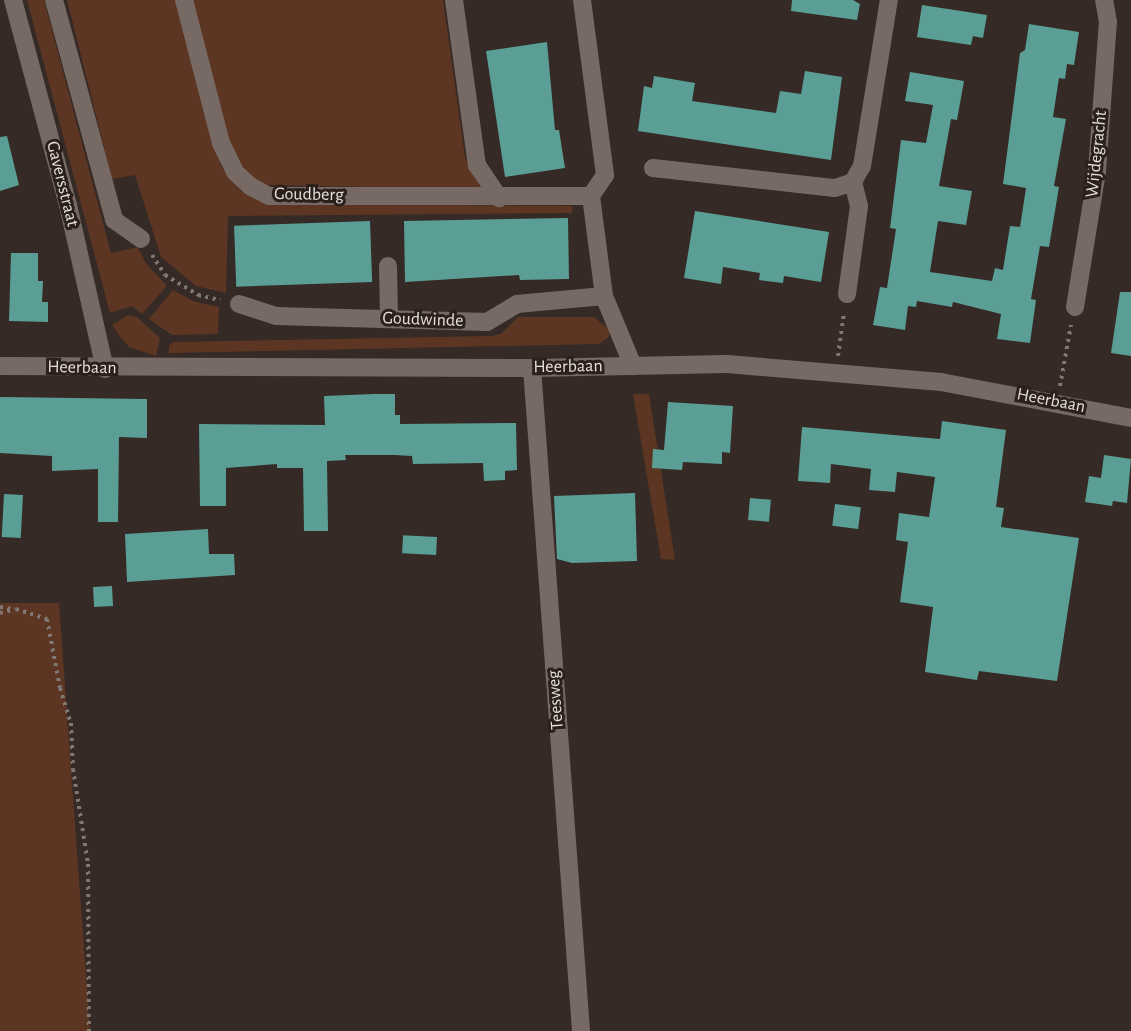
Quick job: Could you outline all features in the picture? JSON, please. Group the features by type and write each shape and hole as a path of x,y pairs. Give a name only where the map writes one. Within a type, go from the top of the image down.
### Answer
{"street":[{"name":"Gaversstraat","path":"13,0 68,205 105,369"},
{"path":"54,0 114,220 141,239"},
{"name":"Goudberg","path":"184,0 221,142 235,172 249,186 269,196 499,198 591,196"},
{"path":"454,0 477,165 499,198"},
{"path":"582,0 605,175 591,196 604,296 633,366"},
{"path":"653,168 835,188 853,182 862,166 889,0"},
{"name":"Wijdegracht","path":"1075,307 1097,171 1108,22 1104,0"},
{"path":"847,294 859,206 853,182"},
{"path":"388,266 389,319"},
{"name":"Goudwinde","path":"239,304 276,316 487,322 517,303 604,296"},
{"name":"Heerbaan","path":"0,366 105,369 532,368 727,364 836,371 941,382 1058,402 1131,418"},
{"name":"Teesweg","path":"532,368 581,1031"}],"path":[{"path":"141,239 165,275 198,295 239,304"},
{"path":"836,371 847,294"},
{"path":"1058,402 1075,307"},
{"path":"0,607 16,609 47,619 57,677 71,723 73,769 88,864 89,1031"},
{"path":"0,613 16,609"}],"shaded area":[{"path":"27,0 44,0 111,253 138,247 145,262 167,286 142,314 132,306 110,313"},
{"path":"67,0 176,0 221,166 242,192 270,204 573,206 572,213 228,216 226,293 196,286 161,257 135,175 112,179"},
{"path":"192,0 443,0 465,157 481,189 263,185 243,171 229,144"},
{"path":"173,290 193,301 219,307 218,334 172,335 149,319"},
{"path":"128,315 137,317 160,338 156,356 129,347 112,325"},
{"path":"518,317 594,317 610,330 608,338 599,344 169,353 169,346 174,342 491,336 501,334"},
{"path":"633,394 649,394 675,560 661,559"},
{"path":"0,603 59,603 90,1031 0,1031"}],"building":[{"path":"792,0 853,0 860,4 857,20 791,11"},
{"path":"922,5 987,15 983,38 973,36 971,45 917,37"},
{"path":"1029,24 1079,32 1074,65 1067,64 1065,79 1059,78 1053,117 1066,119 1054,186 1059,187 1049,247 1040,246 1031,299 1036,300 1030,343 997,339 1001,314 953,302 952,307 917,301 916,307 908,306 905,330 873,325 880,287 887,288 896,229 890,228 901,140 926,143 933,105 905,101 910,72 964,81 957,120 951,119 939,186 972,191 966,225 938,221 930,272 992,281 995,268 1003,270 1010,226 1020,227 1026,188 1003,184 1020,53 1025,50"},
{"path":"547,42 555,130 559,130 565,168 505,177 486,51"},
{"path":"805,71 842,77 831,160 638,131 644,86 652,88 654,76 695,83 692,101 776,113 780,91 801,94"},
{"path":"7,136 19,185 0,191 0,137"},
{"path":"695,211 829,232 821,282 784,276 783,283 759,280 760,273 723,267 721,284 684,278"},
{"path":"568,218 569,279 520,280 519,275 405,282 404,221"},
{"path":"370,221 372,282 236,287 234,226"},
{"path":"11,253 38,253 38,281 43,281 42,302 48,302 48,322 9,321"},
{"path":"1120,292 1131,292 1131,356 1111,353"},
{"path":"395,394 395,415 400,415 400,424 516,423 517,470 505,471 505,480 484,481 483,463 413,464 412,456 345,455 346,460 327,461 328,531 304,531 303,468 277,468 277,464 226,468 226,506 200,506 199,424 325,425 324,396"},
{"path":"0,397 147,399 147,438 119,437 118,522 98,522 98,469 52,471 52,456 0,453"},
{"path":"668,402 733,406 730,453 722,452 722,464 683,462 682,470 652,468 653,449 664,450"},
{"path":"942,421 1006,430 996,507 1004,508 1001,527 1079,538 1057,681 979,671 977,680 925,672 933,607 900,602 908,542 896,540 899,513 929,517 935,477 897,472 895,492 869,490 871,469 831,464 830,483 798,481 802,427 940,439"},
{"path":"1104,455 1131,459 1127,503 1113,501 1112,506 1085,502 1089,476 1101,478"},
{"path":"635,493 637,561 572,563 557,559 554,496"},
{"path":"4,494 23,495 21,538 2,537"},
{"path":"750,498 771,500 769,522 748,520"},
{"path":"835,504 861,507 858,529 832,526"},
{"path":"208,529 209,554 234,554 235,575 127,582 125,534"},
{"path":"403,535 437,537 436,555 402,553"},
{"path":"112,586 113,606 94,607 93,587"}]}
